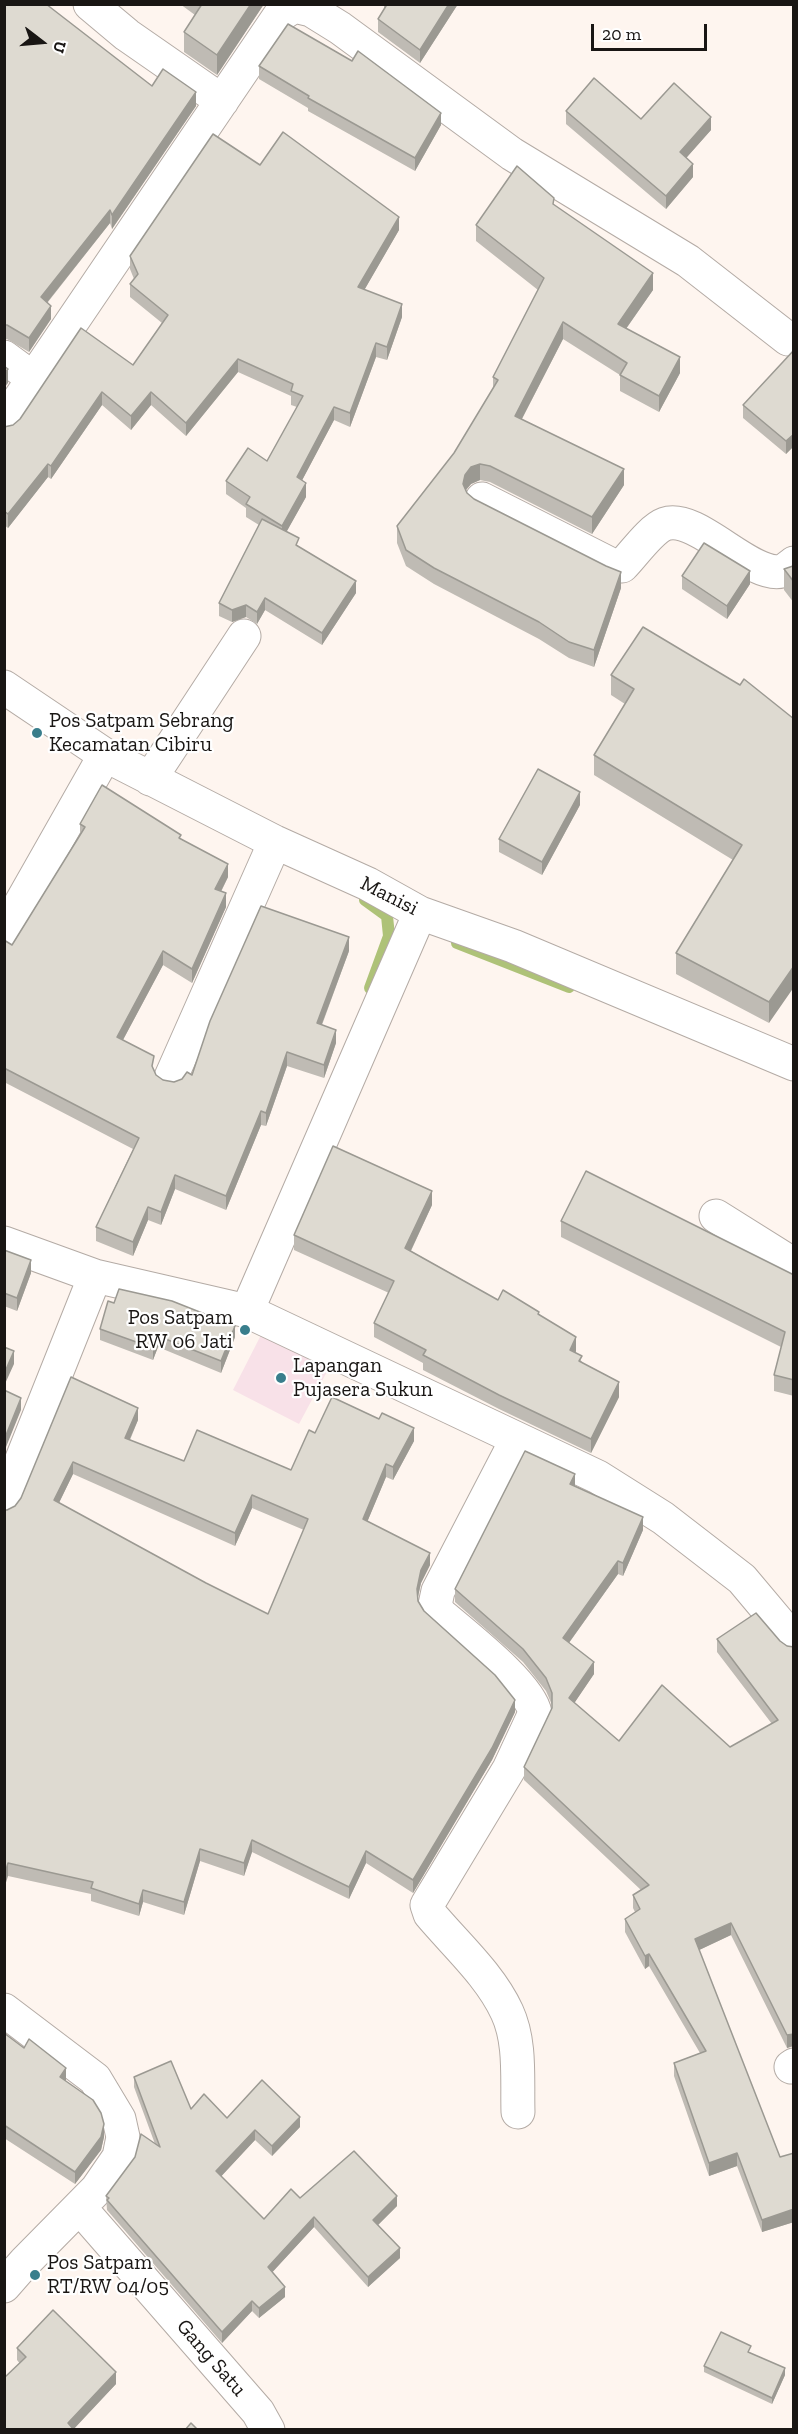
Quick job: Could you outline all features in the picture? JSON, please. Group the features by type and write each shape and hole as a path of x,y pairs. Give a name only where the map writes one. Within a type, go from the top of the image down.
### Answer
{"street":[{"path":"90,4 127,35 222,101"},
{"path":"4,422 280,15 294,6 311,9 512,154 688,261 788,339"},
{"path":"4,357 34,378"},
{"path":"482,499 614,566 622,566 659,527 668,523 685,525 766,570 783,571 794,563"},
{"path":"150,779 244,636"},
{"name":"Manisi","path":"4,687 105,755 275,842 368,884 420,913 513,946 794,1064"},
{"path":"4,933 105,755"},
{"path":"171,1077 275,842"},
{"path":"247,1311 420,913"},
{"path":"716,1216 792,1260"},
{"path":"4,1243 95,1276 247,1311 598,1478 663,1518 742,1579 794,1641"},
{"path":"4,1504 95,1276"},
{"path":"517,1439 438,1591 435,1605 440,1614 500,1666 529,1698 536,1713 509,1769 427,1905 430,1914 495,1991 507,2013 517,2058 518,2112"},
{"path":"4,2010 95,2079 119,2119 123,2137 119,2157 97,2189 4,2286"},
{"name":"Gang Satu","path":"80,2208 258,2412 268,2430"}],"shaded area":[{"name":"Lapangan Pujasera Sukun","path":"263,1331 330,1366 299,1424 233,1390"}],"building":[{"path":"4,4 46,4 152,86 163,69 196,92 112,215 110,210 41,297 51,306 29,338 4,325"},
{"path":"202,4 251,4 217,55 184,32"},
{"path":"385,4 449,4 420,50 378,19"},
{"path":"288,24 352,61 358,51 441,113 415,158 308,98 309,96 259,66"},
{"path":"594,78 641,119 674,83 711,117 680,152 693,164 666,196 566,111"},
{"path":"283,132 399,217 358,287 402,304 387,347 376,343 350,413 334,407 297,477 306,483 282,526 246,504 250,497 226,481 248,448 267,461 303,396 291,391 293,384 238,359 186,423 151,392 131,416 102,392 51,466 48,464 8,514 4,511 4,427 13,425 20,419 81,328 133,365 168,315 130,284 138,274 130,256 213,134 260,165"},
{"path":"517,166 554,198 553,204 653,273 618,324 680,357 659,396 620,375 627,363 563,322 515,416 624,469 592,517 490,466 480,464 471,467 465,475 463,484 467,493 474,499 621,572 594,650 569,642 539,622 434,568 406,550 397,526 454,453 498,380 493,377 544,278 476,225"},
{"path":"794,350 794,434 786,441 743,405"},
{"path":"262,519 299,538 296,545 356,581 322,633 265,598 257,612 246,605 232,610 219,603"},
{"path":"704,543 750,571 727,606 682,576"},
{"path":"794,566 794,582 784,569"},
{"path":"643,627 740,685 744,679 794,719 794,966 769,1002 676,953 742,845 594,755 634,689 611,675"},
{"path":"538,769 580,792 542,862 499,839"},
{"path":"102,785 181,835 179,838 228,864 215,889 226,893 192,969 163,951 117,1037 154,1056 152,1066 156,1075 163,1080 174,1082 182,1079 187,1072 192,1075 210,1021 261,906 349,937 317,1023 336,1030 324,1065 287,1052 266,1113 261,1111 226,1196 175,1175 161,1212 148,1207 133,1242 96,1227 139,1138 4,1068 4,940 12,945 85,827 80,824"},
{"path":"333,1146 432,1191 405,1248 498,1300 503,1290 539,1312 538,1314 576,1337 570,1350 582,1356 579,1361 619,1382 591,1439 423,1355 426,1350 374,1323 394,1281 294,1235"},
{"path":"586,1171 794,1275 794,1380 774,1375 785,1332 561,1221"},
{"path":"4,1250 31,1260 17,1298 4,1293"},
{"path":"119,1289 172,1301 235,1326 221,1361 158,1336 153,1348 100,1329 108,1301 114,1303"},
{"path":"4,1347 14,1351 4,1374"},
{"path":"71,1377 138,1408 125,1438 184,1461 197,1430 291,1470 309,1430 315,1433 332,1397 379,1419 382,1413 414,1428 393,1467 386,1464 363,1519 430,1553 421,1570 417,1589 418,1601 424,1611 495,1675 515,1700 492,1748 413,1880 366,1851 349,1887 252,1840 244,1863 200,1849 184,1902 143,1890 139,1904 91,1888 93,1882 8,1863 4,1876 4,1510 15,1506 21,1498","holes":["73,1462 235,1533 252,1495 308,1519 268,1614 54,1500"]},
{"path":"4,1390 21,1398 4,1440"},
{"path":"525,1451 575,1474 570,1484 643,1517 623,1563 618,1561 563,1638 594,1662 569,1698 619,1741 662,1685 730,1747 778,1720 717,1639 756,1613 780,1641 787,1646 794,1647 794,2034 787,2035 731,1923 695,1939 780,2157 794,2153 794,2209 762,2220 737,2153 709,2163 674,2063 706,2051 649,1954 645,1956 625,1919 640,1909 633,1895 649,1885 524,1767 552,1708 552,1693 546,1678 523,1649 455,1589"},
{"path":"4,2033 24,2048 29,2039 66,2068 60,2077 93,2100 101,2113 104,2124 101,2137 75,2172 4,2125"},
{"path":"171,2061 191,2109 204,2094 227,2118 262,2080 300,2117 272,2146 255,2130 216,2171 264,2219 291,2189 300,2198 354,2151 397,2196 373,2220 400,2248 368,2277 314,2217 268,2267 285,2287 259,2308 252,2301 222,2332 107,2200 109,2198 106,2196 135,2157 141,2134 160,2147 134,2077"},
{"path":"53,2310 116,2372 68,2423 74,2430 4,2430 4,2378 26,2357 17,2348"},
{"path":"721,2332 751,2346 748,2352 785,2368 772,2398 704,2366"},
{"path":"191,2423 198,2430 185,2430"}],"waterway":[{"path":"365,900 387,916 389,936 370,988"},
{"path":"457,943 569,987"}],"place":[{"name":"Pos Satpam Sebrang Kecamatan Cibiru","path":"37,733"},
{"name":"Pos Satpam RW 06 Jati","path":"245,1330"},
{"name":"Lapangan Pujasera Sukun","path":"281,1378"},
{"name":"Pos Satpam RT/RW 04/05","path":"35,2275"}]}
